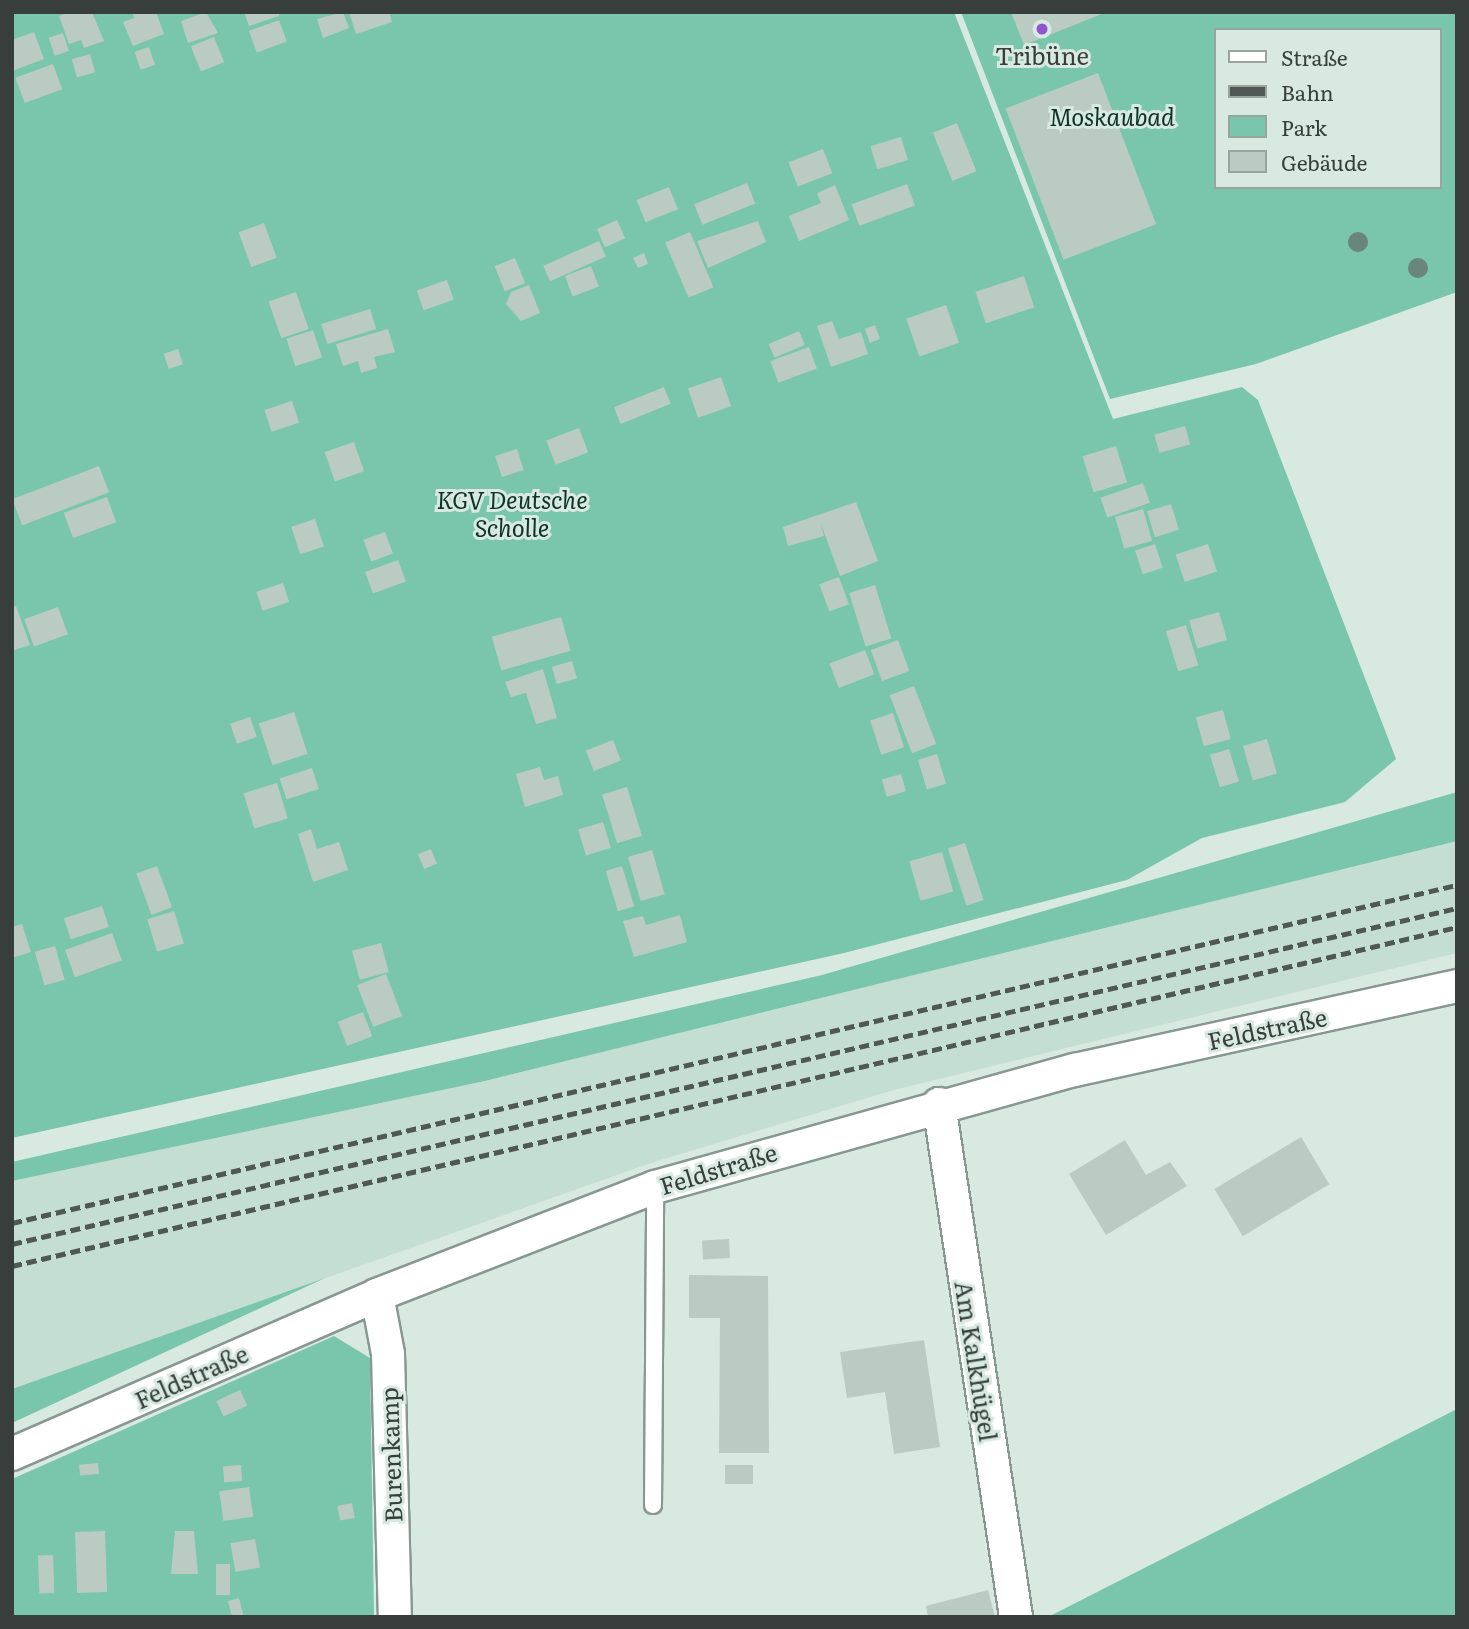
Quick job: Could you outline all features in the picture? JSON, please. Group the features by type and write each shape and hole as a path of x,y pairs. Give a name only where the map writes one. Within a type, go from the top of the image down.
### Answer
{"street":[{"name":"Feldstraße","path":"12,1454 377,1295 655,1186 939,1104 1457,986"},
{"name":"Am Kalkhügel","path":"939,1104 1016,1617"},
{"name":"Burenkamp","path":"377,1295 387,1354 394,1617"}],"lane":[{"path":"653,1505 655,1186"}],"shaded area":[{"path":"1457,841 1457,953 894,1090 654,1162 12,1389 12,1181 485,1081"}],"green space":[{"name":"KGV Deutsche Scholle","path":"12,12 954,12 1113,419 1242,387 1258,400 1396,759 1345,802 1202,838 1127,880 844,953 12,1138"},
{"name":"Moskaubad","path":"961,12 1457,12 1457,292 1256,364 1110,399"},
{"path":"1457,792 1457,841 485,1081 12,1181 12,1162 822,975"},
{"path":"325,1278 12,1423 12,1389"},
{"path":"334,1336 370,1358 374,1617 12,1617 12,1479"},
{"path":"1457,1409 1457,1617 1048,1617"}],"building":[{"path":"69,12 92,12 104,41 84,48 81,40 69,44 59,16"},
{"path":"132,12 156,12 164,34 133,46 123,22 134,18"},
{"path":"206,12 218,33 188,43 181,21"},
{"path":"244,12 278,12 279,16 249,26"},
{"path":"343,12 349,28 323,38 317,19"},
{"path":"349,12 389,12 392,22 356,34"},
{"name":"Tribüne","path":"1011,12 1107,12 1024,45"},
{"path":"279,20 287,42 257,53 249,31"},
{"path":"34,32 44,59 12,71 12,40"},
{"path":"63,33 69,51 55,56 49,38"},
{"path":"214,37 224,62 201,71 191,46"},
{"path":"149,47 155,65 141,70 135,52"},
{"path":"90,54 95,72 77,78 72,59"},
{"path":"53,64 62,89 25,103 15,78"},
{"path":"1098,73 1156,224 1064,260 1006,108"},
{"path":"957,123 976,171 952,181 933,133"},
{"path":"901,137 908,160 877,169 870,146"},
{"path":"823,149 832,173 798,187 788,162"},
{"path":"747,183 755,203 702,225 694,204"},
{"path":"907,184 915,206 859,226 852,204"},
{"path":"835,185 849,220 799,241 789,216 821,203 817,193"},
{"path":"669,187 678,209 646,222 637,200"},
{"path":"617,220 625,238 605,247 597,229"},
{"path":"758,221 766,242 708,268 697,241"},
{"path":"264,223 277,258 251,267 239,232"},
{"path":"690,232 713,287 689,298 665,243"},
{"path":"599,241 606,257 550,281 543,266"},
{"path":"644,253 648,264 638,268 633,258"},
{"path":"515,258 525,283 505,291 495,266"},
{"path":"591,266 599,287 573,297 565,276"},
{"path":"1024,276 1034,307 986,323 975,292"},
{"path":"447,280 454,300 424,310 417,290"},
{"path":"529,285 540,313 521,321 506,304 511,292"},
{"path":"296,292 309,329 281,338 269,301"},
{"path":"946,305 959,343 919,356 906,319"},
{"path":"370,309 376,329 327,344 321,324"},
{"path":"832,321 839,339 861,332 868,354 831,367 817,326"},
{"path":"875,325 880,339 870,343 865,329"},
{"path":"388,329 395,352 374,357 377,368 361,373 358,361 343,366 336,344"},
{"path":"313,330 322,358 295,366 286,339"},
{"path":"799,331 805,345 774,358 769,344"},
{"path":"809,347 817,369 778,383 770,361"},
{"path":"178,349 183,364 169,369 164,354"},
{"path":"721,377 731,406 698,418 688,388"},
{"path":"664,387 671,404 621,424 614,407"},
{"path":"292,401 299,423 272,432 264,410"},
{"path":"1185,426 1190,444 1159,453 1154,435"},
{"path":"579,428 588,452 556,465 546,441"},
{"path":"354,442 364,471 335,481 325,452"},
{"path":"1116,446 1127,482 1094,493 1083,456"},
{"path":"517,449 524,470 502,477 495,456"},
{"path":"99,466 109,492 22,525 12,499"},
{"path":"1143,483 1150,503 1107,518 1100,498"},
{"path":"107,497 116,522 73,538 64,513"},
{"path":"856,502 878,561 840,576 821,524 824,536 788,546 783,527"},
{"path":"1171,504 1179,530 1155,537 1147,511"},
{"path":"1143,509 1152,541 1124,549 1115,517"},
{"path":"315,519 324,547 300,554 291,527"},
{"path":"385,532 393,554 371,561 363,540"},
{"path":"1155,544 1163,568 1143,574 1135,550"},
{"path":"1208,544 1217,572 1185,582 1176,555"},
{"path":"398,560 406,582 373,594 365,572"},
{"path":"839,577 849,604 829,611 819,584"},
{"path":"283,583 289,602 263,611 256,592"},
{"path":"875,585 891,639 866,646 849,593"},
{"path":"16,606 30,645 12,651 12,607"},
{"path":"58,607 68,634 34,647 24,619"},
{"path":"1219,612 1227,640 1197,648 1189,621"},
{"path":"561,617 571,651 501,670 492,637"},
{"path":"1186,625 1198,665 1178,671 1166,631"},
{"path":"898,640 909,671 882,681 871,650"},
{"path":"865,650 874,674 839,688 830,664"},
{"path":"572,661 577,678 557,684 552,667"},
{"path":"543,669 557,718 536,724 526,693 511,697 505,682"},
{"path":"914,686 936,744 912,753 890,695"},
{"path":"1223,710 1231,739 1204,746 1196,717"},
{"path":"294,712 308,754 272,765 259,723"},
{"path":"893,713 904,747 881,755 870,720"},
{"path":"250,717 257,737 237,744 230,724"},
{"path":"1267,739 1277,774 1253,780 1243,746"},
{"path":"613,740 621,761 594,771 586,750"},
{"path":"1229,749 1239,782 1220,787 1210,755"},
{"path":"937,754 946,784 927,789 918,760"},
{"path":"540,767 544,780 558,776 563,795 525,807 516,774"},
{"path":"312,768 319,789 286,799 280,779"},
{"path":"901,774 906,791 887,797 882,780"},
{"path":"277,783 288,818 254,829 244,793"},
{"path":"627,787 642,836 617,843 602,795"},
{"path":"603,822 611,848 586,855 578,830"},
{"path":"311,829 317,849 339,842 348,870 313,882 298,834"},
{"path":"965,843 984,900 966,906 948,849"},
{"path":"431,849 437,864 424,869 418,854"},
{"path":"652,850 665,894 641,901 628,857"},
{"path":"942,852 953,891 921,901 909,861"},
{"path":"157,866 172,907 151,915 136,874"},
{"path":"622,866 634,906 618,911 606,871"},
{"path":"102,906 109,927 71,939 64,918"},
{"path":"174,911 184,944 157,952 147,919"},
{"path":"680,915 687,942 634,957 623,921 643,916 646,925"},
{"path":"22,924 31,952 12,958 12,927"},
{"path":"112,933 122,960 75,977 65,950"},
{"path":"381,943 389,972 360,980 352,951"},
{"path":"55,946 65,980 44,985 35,952"},
{"path":"386,974 402,1016 373,1027 357,985"},
{"path":"363,1012 372,1036 347,1046 338,1022"},
{"path":"1301,1137 1329,1184 1243,1236 1214,1189"},
{"path":"1125,1140 1146,1175 1170,1162 1187,1186 1106,1235 1069,1174"},
{"path":"729,1239 730,1258 703,1259 702,1240"},
{"path":"689,1275 768,1276 769,1453 719,1453 720,1318 689,1318"},
{"path":"924,1340 940,1447 894,1454 885,1392 847,1398 840,1352"},
{"path":"240,1390 247,1405 224,1416 216,1401"},
{"path":"98,1463 99,1474 80,1476 79,1465"},
{"path":"241,1465 242,1481 224,1482 223,1466"},
{"path":"725,1465 753,1465 753,1484 725,1484"},
{"path":"249,1487 253,1517 223,1521 219,1491"},
{"path":"352,1503 355,1518 340,1521 337,1506"},
{"path":"105,1531 107,1592 77,1593 75,1532"},
{"path":"175,1531 194,1531 198,1574 171,1574"},
{"path":"255,1539 260,1568 235,1572 230,1543"},
{"path":"53,1555 54,1593 39,1594 38,1556"},
{"path":"216,1564 230,1564 230,1595 216,1595"},
{"path":"988,1590 995,1617 928,1617 926,1606"},
{"path":"239,1598 244,1617 232,1617 228,1601"}],"railway":[{"path":"12,1223 1457,885"},
{"path":"12,1244 1457,908"},
{"path":"12,1266 1457,927"}],"place":[{"name":"Tribüne","path":"1042,29"}]}
